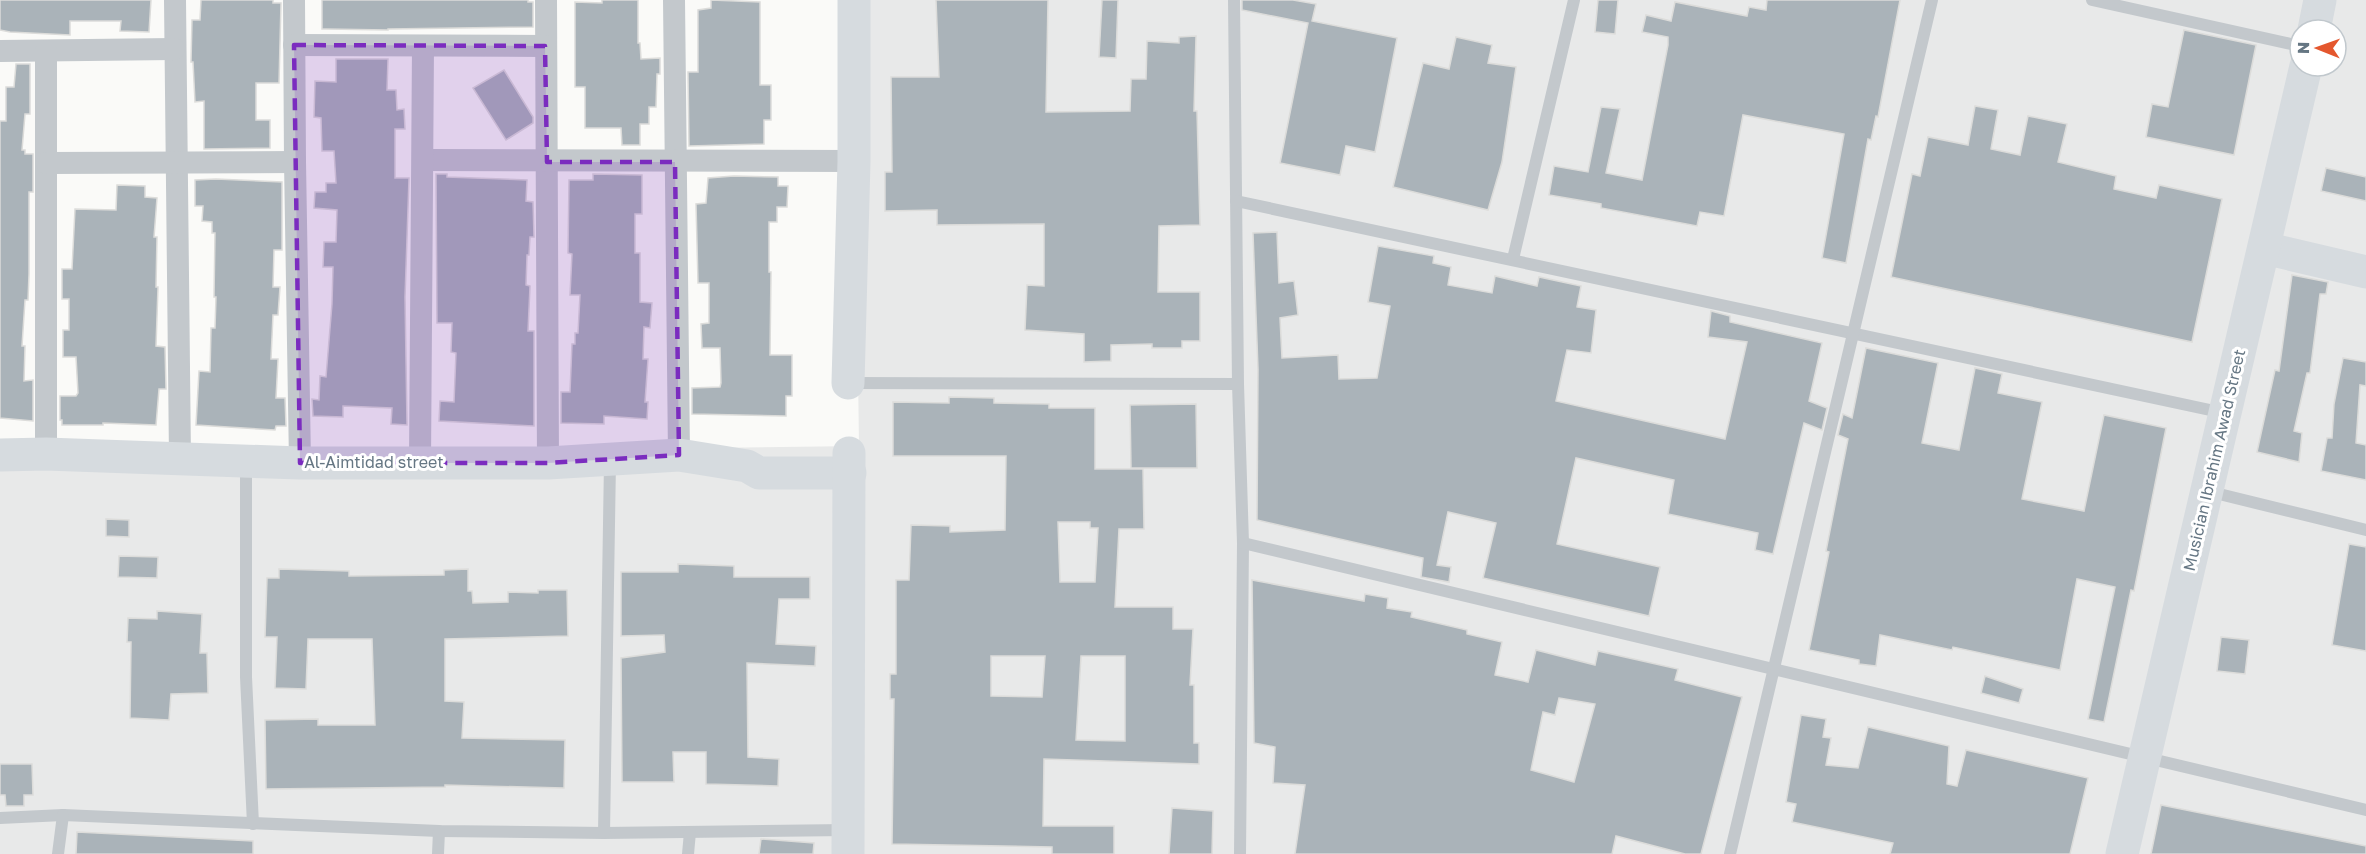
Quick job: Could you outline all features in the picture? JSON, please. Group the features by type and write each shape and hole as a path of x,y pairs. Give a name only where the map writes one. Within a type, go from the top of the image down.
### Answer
{"street":[{"path":"175,0 180,459"},
{"path":"294,0 300,463"},
{"path":"546,0 548,463"},
{"path":"674,0 679,455"},
{"path":"848,383 854,161 854,0"},
{"path":"2316,18 2320,0"},
{"path":"294,45 545,46"},
{"path":"420,462 423,46"},
{"path":"0,51 174,49"},
{"path":"46,51 46,454"},
{"name":"Musician Ibrahim Awad Street","path":"2122,854 2303,78"},
{"path":"423,160 854,161"},
{"path":"46,163 295,162"},
{"path":"2264,248 2366,272"},
{"name":"Al-Aimtidad street","path":"0,454 300,463 548,463 679,455 747,466 764,458 850,463 848,842"}],"lane":[{"path":"1234,0 1238,384 1243,543 1240,854"},
{"path":"1513,259 1574,0"},
{"path":"1730,854 1932,0"},
{"path":"2092,0 2288,43"},
{"path":"1236,201 1854,332 2225,414"},
{"path":"848,383 1238,384"},
{"path":"604,833 610,459"},
{"path":"246,460 246,677 253,824"},
{"path":"2207,491 2366,530"},
{"path":"1243,543 2366,810"},
{"path":"58,854 63,815"},
{"path":"0,818 63,815 439,831 690,832 848,842"},
{"path":"438,854 439,831"},
{"path":"688,854 690,832"}],"highlighted area":[{"path":"294,45 545,46 547,162 675,162 679,455 548,463 300,463"}],"shaded area":[{"path":"853,0 2366,0 2366,854 0,854 0,457 859,446"}],"building":[{"path":"0,0 151,0 149,32 120,31 121,21 70,21 70,35 0,30"},
{"path":"201,0 273,0 273,3 281,3 279,83 256,83 256,120 270,120 270,148 204,149 204,101 195,102 193,62 191,62 192,20 200,20"},
{"path":"322,0 528,0 528,2 533,2 533,27 322,29"},
{"path":"602,0 638,0 638,43 640,43 641,59 660,58 656,107 649,107 649,124 640,124 640,145 622,145 621,128 585,128 585,87 575,87 575,2 602,3"},
{"path":"711,0 760,2 760,85 771,85 771,120 764,120 764,144 689,146 688,72 698,72 698,10 711,8"},
{"path":"936,0 1048,0 1046,112 1130,111 1131,79 1146,79 1147,41 1179,43 1179,37 1196,36 1194,111 1197,111 1200,225 1159,226 1158,292 1200,292 1200,341 1182,341 1182,348 1152,348 1152,344 1111,345 1111,361 1084,362 1084,334 1025,330 1027,285 1044,286 1044,224 937,225 937,210 885,211 885,172 892,172 891,77 939,77"},
{"path":"1102,0 1118,0 1116,58 1099,57"},
{"path":"1242,0 1293,0 1316,4 1312,21 1397,38 1375,152 1346,146 1340,175 1280,163 1308,23 1242,10"},
{"path":"1598,0 1618,0 1615,34 1595,32"},
{"path":"1767,0 1900,0 1878,117 1876,116 1871,140 1868,139 1846,263 1822,258 1844,134 1743,115 1724,216 1700,212 1697,226 1601,208 1601,204 1549,195 1554,166 1588,172 1601,107 1620,109 1606,173 1642,180 1668,45 1668,37 1642,32 1646,15 1671,21 1675,2 1747,16 1749,7 1766,10"},
{"path":"2184,30 2256,45 2234,155 2146,137 2152,104 2168,107"},
{"path":"1456,37 1492,45 1488,63 1516,67 1502,162 1488,210 1393,187 1423,63 1449,69"},
{"path":"336,59 388,59 387,90 396,90 397,110 404,109 405,129 395,129 395,178 409,178 405,297 407,425 391,424 392,408 343,406 343,417 313,416 312,399 319,400 320,376 326,377 332,304 333,267 323,267 324,242 336,242 337,210 314,208 315,192 326,192 326,183 336,183 334,151 322,151 321,118 314,117 315,81 336,82"},
{"path":"16,64 30,64 30,114 25,114 22,150 25,150 25,154 33,154 33,192 29,192 28,300 25,300 22,346 25,346 24,381 33,380 33,421 0,418 0,121 6,121 6,87 14,87"},
{"path":"504,70 533,117 533,123 506,140 473,88"},
{"path":"1975,106 1998,110 1991,149 2020,155 2028,116 2067,124 2058,162 2116,176 2114,189 2156,198 2159,185 2222,199 2192,342 1891,277 1912,174 1920,176 1928,137 1968,145"},
{"path":"2326,168 2366,177 2366,201 2321,191"},
{"path":"436,174 447,174 447,177 527,180 526,201 533,202 534,237 530,237 529,255 527,255 526,285 530,286 528,331 534,331 534,426 439,421 440,401 454,402 456,353 451,352 452,323 437,323"},
{"path":"593,174 642,175 642,214 635,214 635,253 640,253 640,302 652,303 650,328 644,327 643,359 648,359 645,402 648,402 647,419 604,416 604,424 561,423 561,392 570,392 572,344 575,344 575,333 578,333 580,295 570,295 572,254 568,253 569,180 593,180"},
{"path":"778,177 778,186 788,186 787,207 777,207 777,222 769,222 770,355 792,355 792,396 786,396 786,416 692,414 692,388 720,387 721,383 720,348 702,348 701,324 709,323 709,283 698,283 696,204 706,203 708,178"},
{"path":"195,180 282,182 282,250 274,250 273,287 280,287 278,315 273,315 271,359 278,359 276,398 285,398 286,426 276,426 275,430 196,425 199,371 210,372 211,328 215,328 216,297 214,297 215,233 212,233 212,222 202,221 203,206 195,206"},
{"path":"117,185 145,186 145,197 157,198 154,237 157,237 156,287 158,287 156,346 165,347 166,389 159,389 156,425 103,423 103,425 62,425 60,396 76,396 78,393 76,357 63,357 63,330 69,330 69,299 62,299 62,269 72,269 75,209 116,210"},
{"path":"1277,232 1279,283 1294,281 1298,315 1280,318 1282,358 1338,355 1339,379 1377,378 1390,306 1368,302 1378,246 1434,256 1433,263 1451,267 1448,285 1492,293 1495,276 1537,286 1539,277 1581,286 1577,307 1596,310 1591,353 1567,350 1556,401 1725,439 1747,342 1708,337 1711,311 1730,316 1730,322 1822,343 1809,401 1827,408 1822,430 1804,423 1773,554 1755,550 1758,533 1668,514 1674,480 1576,458 1557,544 1660,567 1649,616 1483,578 1496,523 1448,512 1437,565 1451,567 1449,582 1421,577 1423,558 1257,520 1258,369 1253,233"},
{"path":"2292,275 2328,282 2326,294 2320,294 2310,373 2307,373 2294,431 2302,433 2299,462 2257,452 2275,370 2279,371"},
{"path":"1866,348 1938,363 1922,443 1959,450 1975,368 2002,374 1998,393 2042,402 2022,499 2084,511 2104,415 2166,428 2134,591 2131,590 2104,722 2088,719 2115,587 2077,579 2060,670 1953,647 1952,650 1880,635 1876,666 1859,664 1859,660 1809,650 1829,552 1826,551 1848,439 1838,435 1843,414 1852,418"},
{"path":"2343,358 2366,362 2366,386 2360,385 2356,443 2366,445 2366,480 2321,471 2327,438 2332,438 2334,404"},
{"path":"949,397 994,398 994,403 1049,404 1049,408 1095,408 1095,469 1143,469 1144,529 1119,529 1115,607 1173,607 1173,629 1193,629 1190,685 1194,685 1194,743 1199,743 1199,764 1044,759 1043,826 1114,826 1114,854 1052,854 1052,847 892,844 894,699 890,699 890,674 896,674 896,580 909,580 911,525 950,526 950,532 1005,530 1006,456 893,456 893,402 949,403","holes":["1058,522 1090,522 1090,528 1098,528 1095,582 1060,582","991,656 1045,656 1042,697 991,696","1081,656 1125,656 1125,741 1076,740"]},
{"path":"1196,404 1197,468 1131,468 1130,405"},
{"path":"106,519 129,520 129,537 106,536"},
{"path":"2349,544 2366,547 2366,651 2332,645"},
{"path":"119,556 158,557 157,578 118,577"},
{"path":"678,564 734,566 734,577 810,577 810,599 779,599 776,644 816,646 815,666 747,663 748,757 779,759 778,786 706,784 706,752 673,752 674,782 622,782 621,658 665,652 664,635 621,636 621,572 678,572"},
{"path":"279,569 349,571 349,576 444,575 444,570 468,569 468,591 472,591 473,603 508,602 508,592 538,593 538,590 567,590 568,636 445,639 445,701 464,702 462,738 565,740 564,788 445,785 445,787 266,789 265,720 318,719 318,725 375,725 372,639 308,639 306,689 275,688 277,637 265,637 267,578 279,578"},
{"path":"1252,580 1364,601 1365,594 1388,598 1387,608 1412,612 1411,617 1467,630 1467,634 1502,642 1495,675 1528,682 1536,650 1595,665 1598,651 1678,669 1675,680 1742,697 1701,854 1685,854 1616,836 1612,854 1295,854 1305,785 1273,783 1275,747 1254,743","holes":["1559,698 1595,704 1574,782 1531,770 1543,712 1555,715"]},
{"path":"157,611 202,614 200,653 207,653 208,693 171,694 169,720 130,718 131,642 127,642 128,618 157,619"},
{"path":"2221,637 2249,640 2245,674 2217,671"},
{"path":"1985,676 2023,689 2019,703 1981,693"},
{"path":"1801,715 1826,719 1823,737 1831,738 1826,765 1858,768 1868,727 1949,746 1947,784 1957,786 1966,750 2088,778 2070,854 1890,854 1893,843 1792,822 1796,804 1786,802"},
{"path":"0,764 32,764 33,795 24,795 24,806 6,806 5,795 0,795"},
{"path":"2161,805 2366,846 2366,854 2151,854"},
{"path":"1172,808 1213,811 1212,854 1169,854"},
{"path":"77,832 253,841 253,854 76,854"},
{"path":"761,839 814,843 813,854 759,854"}]}
